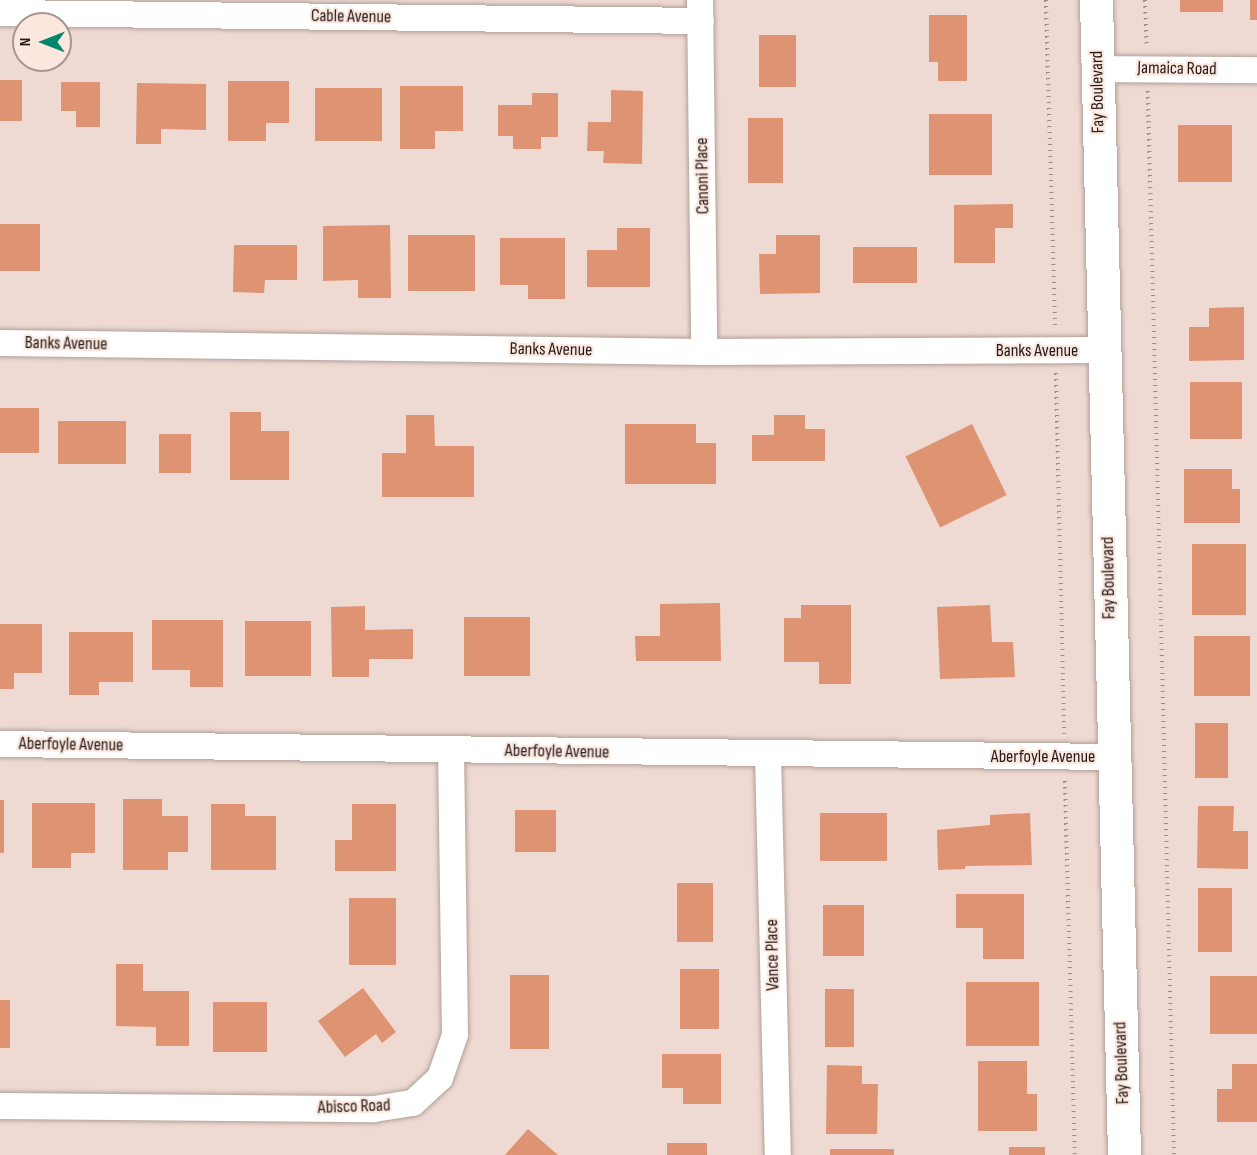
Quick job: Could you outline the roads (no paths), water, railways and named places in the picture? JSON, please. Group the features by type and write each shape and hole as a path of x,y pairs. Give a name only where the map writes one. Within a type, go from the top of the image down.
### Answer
{"street":[{"name":"Fay Boulevard","path":"1096,0 1124,1155"},
{"name":"Cable Avenue","path":"0,13 701,10"},
{"name":"Canoni Place","path":"701,10 704,352"},
{"name":"Jamaica Road","path":"1098,69 1257,70"},
{"name":"Banks Avenue","path":"0,343 704,352 1103,350"},
{"name":"Aberfoyle Avenue","path":"0,744 768,755 1113,757"},
{"name":"Abisco Road","path":"0,1106 374,1109 413,1103 440,1078 455,1035 451,750"},
{"name":"Vance Place","path":"768,755 778,1155"}]}
